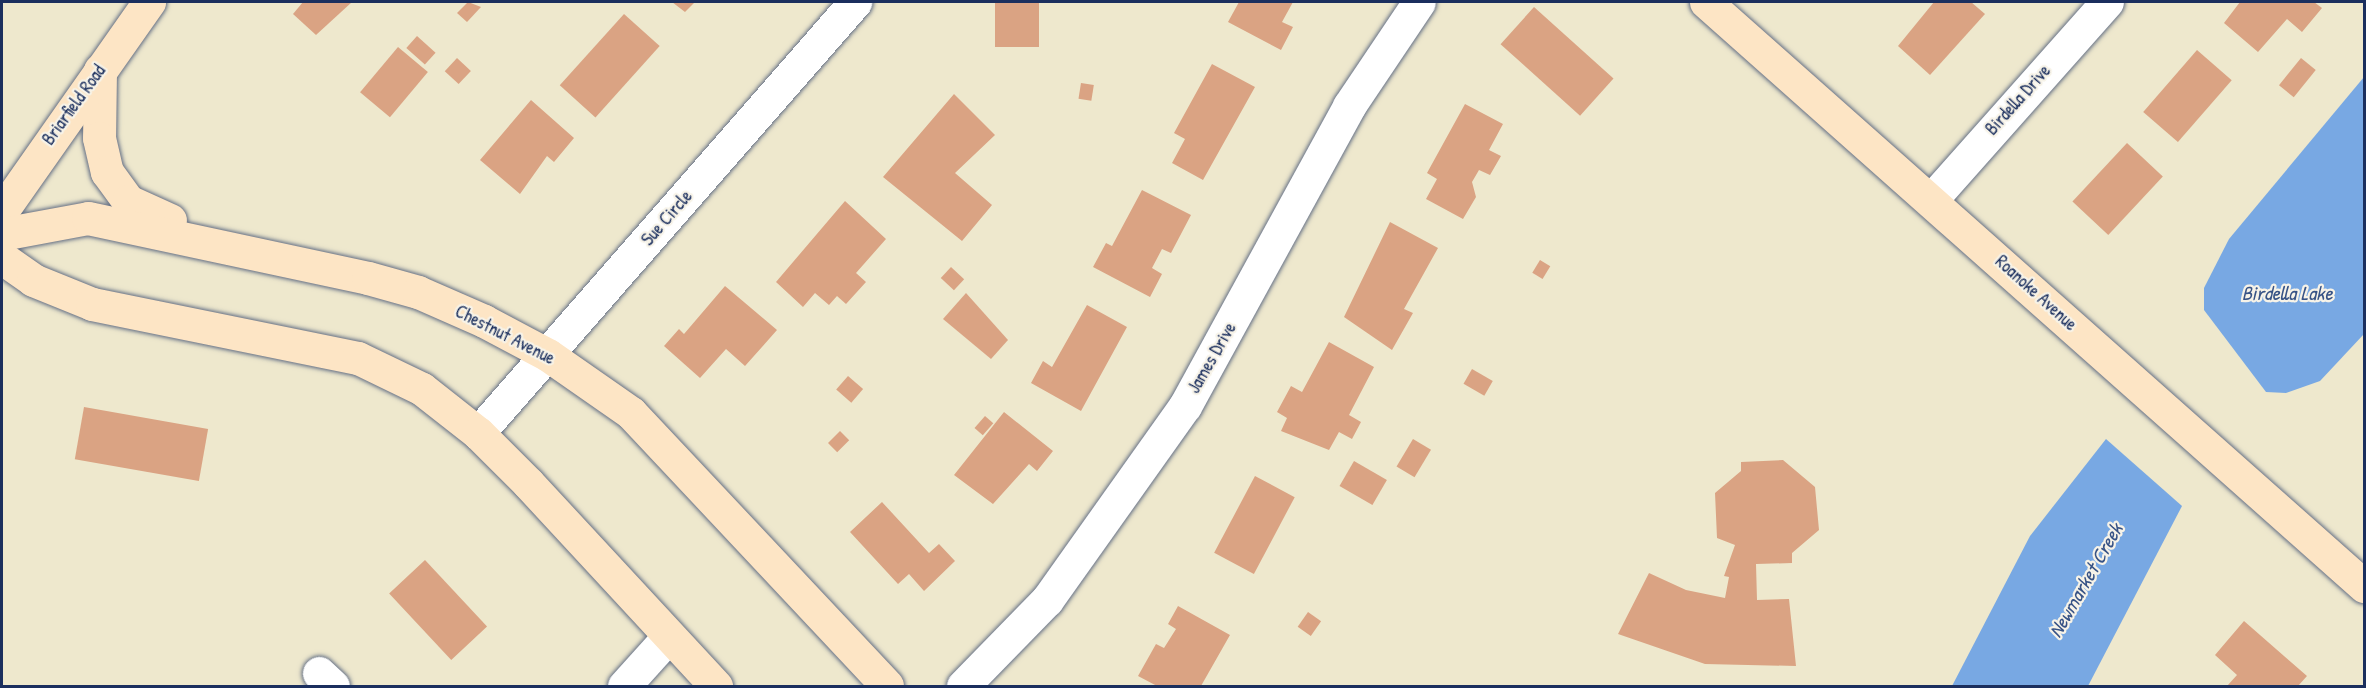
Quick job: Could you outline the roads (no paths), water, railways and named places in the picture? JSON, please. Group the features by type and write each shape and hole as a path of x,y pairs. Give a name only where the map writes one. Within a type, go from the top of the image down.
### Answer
{"street":[{"name":"Briarfield Road","path":"2,211 149,2"},
{"name":"Sue Circle","path":"478,432 548,355 855,2"},
{"name":"James Drive","path":"963,687 1047,600 1185,406 1349,106 1419,2"},
{"name":"Roanoke Avenue","path":"1706,2 2364,586"},
{"name":"Birdella Drive","path":"1931,200 2107,2"},
{"path":"100,70 101,154 128,201 159,218 229,234 327,268"},
{"name":"Chestnut Avenue","path":"2,234 88,218 327,268 418,292 548,355 631,413 668,448 887,687"},
{"path":"2,258 33,280 92,304 358,358 422,389 478,432 716,687"},
{"path":"624,687 669,636"}],"water":[{"name":"Birdella Lake","path":"2364,77 2364,334 2320,381 2286,393 2266,392 2204,310 2204,288 2229,239"},
{"name":"Newmarket Creek","path":"2106,439 2182,506 2088,686 1952,686 2030,536"}]}
